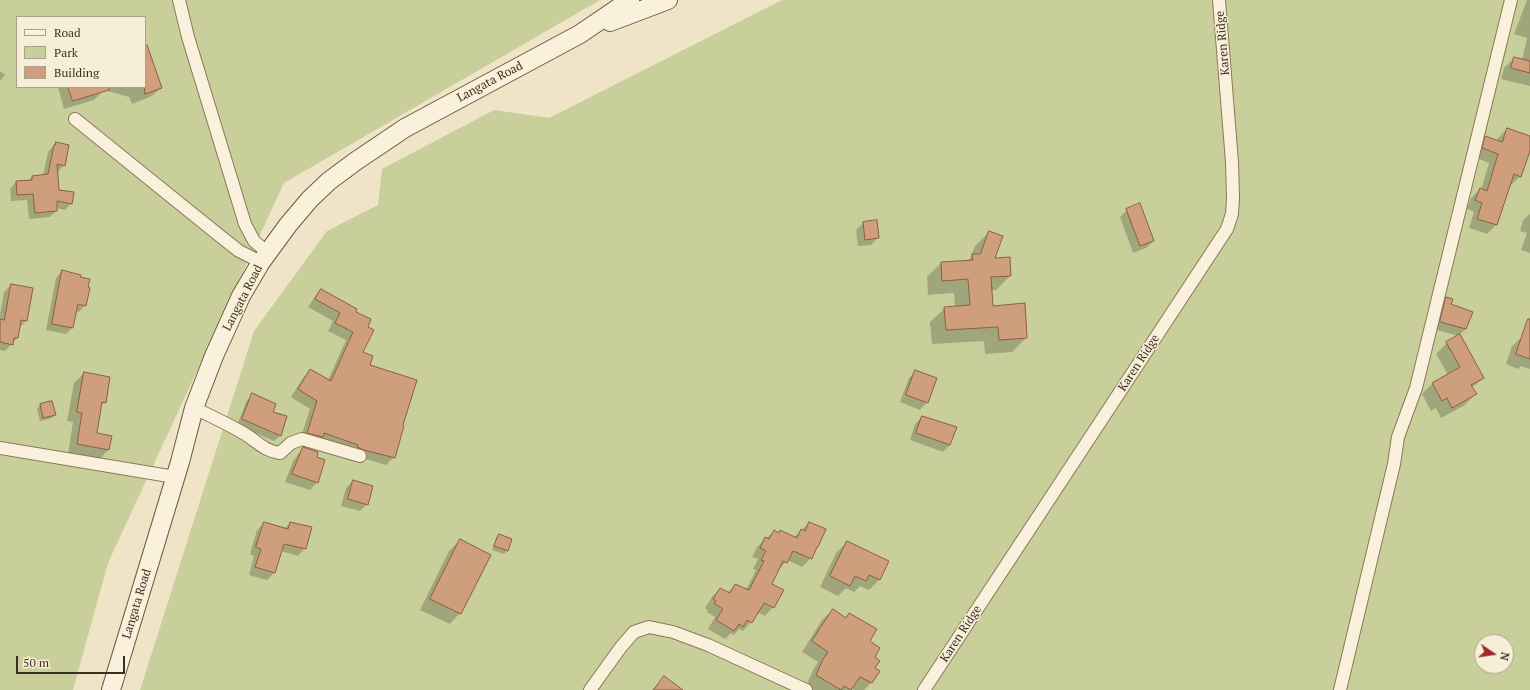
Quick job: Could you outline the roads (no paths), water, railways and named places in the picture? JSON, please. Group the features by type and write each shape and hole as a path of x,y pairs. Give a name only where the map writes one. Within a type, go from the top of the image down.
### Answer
{"main road":[{"name":"Langata Road","path":"111,690 175,477 194,408 214,356 241,296 288,225 310,199 330,181 356,161 405,128 580,34 630,0"},
{"name":"Langata Road","path":"580,34 668,0"}],"street":[{"path":"178,0 245,224 265,258"},
{"name":"Karen Ridge","path":"924,690 1227,230 1232,214 1233,184 1219,0"},
{"path":"1340,690 1394,464 1398,437 1416,388 1511,0"},
{"path":"75,119 239,251 265,258"},
{"path":"194,408 245,434 269,452 280,453 291,443 302,439 360,456"},
{"path":"0,448 175,477"},
{"path":"590,690 621,647 634,632 649,627 680,634 806,690"}]}
